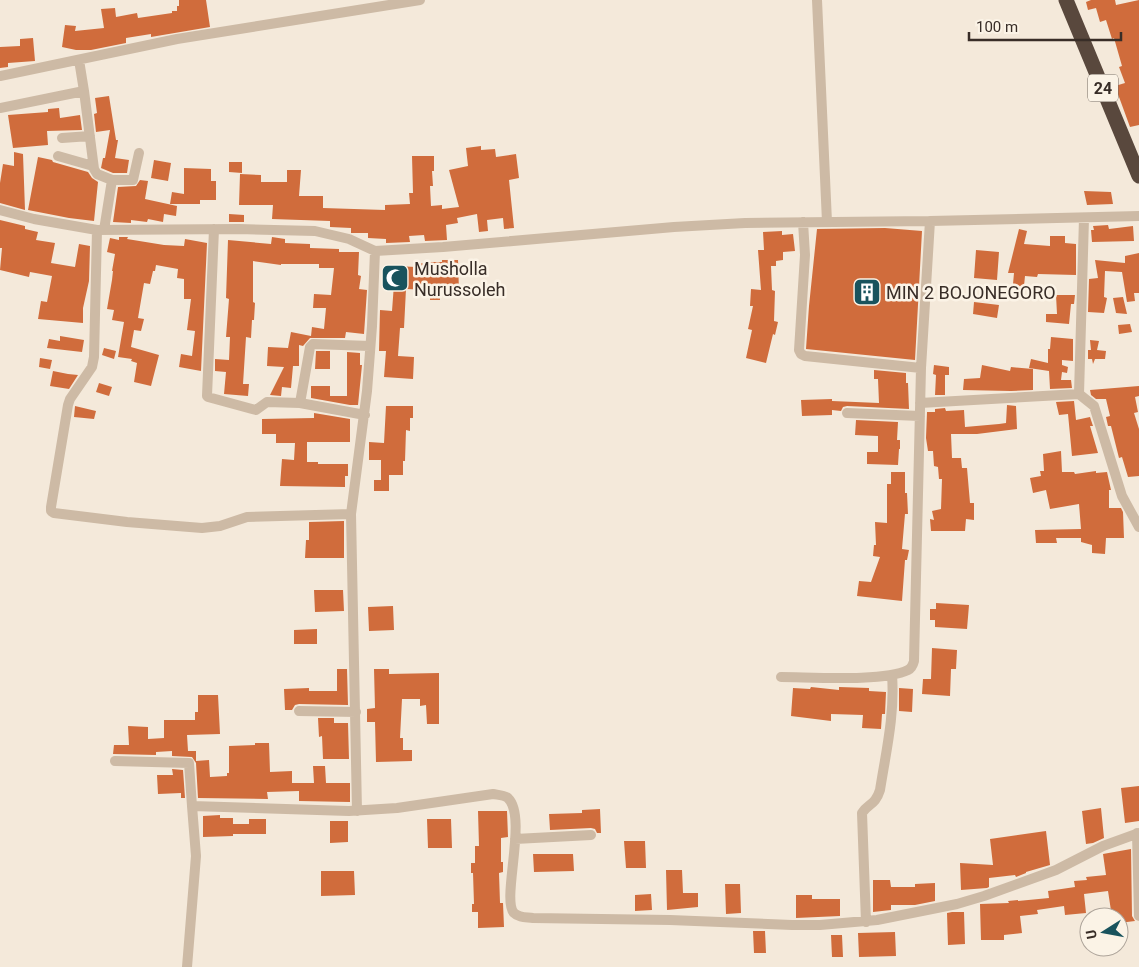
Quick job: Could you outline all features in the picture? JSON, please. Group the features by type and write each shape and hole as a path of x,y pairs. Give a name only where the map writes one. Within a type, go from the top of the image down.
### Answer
{"highway":[{"name":"24","path":"1066,0 1139,176"}],"street":[{"path":"0,76 206,34 420,0"},
{"path":"817,0 826,222"},
{"path":"78,60 94,166 97,174 112,180 133,180 139,153"},
{"path":"0,108 82,83"},
{"path":"62,138 90,136"},
{"path":"58,156 94,166"},
{"path":"112,180 100,230 94,357 92,367 70,399 68,405 51,511 54,513 127,522 202,528 220,526 247,517 352,514"},
{"path":"0,210 34,219 100,230 214,229 314,231 349,239 375,251 453,247 674,227 745,223 1139,216"},
{"path":"1079,394 1084,218"},
{"path":"781,677 892,675 908,670 912,667 914,661 921,368 930,221"},
{"path":"803,222 805,255 799,350 801,354 805,356 921,368"},
{"path":"214,229 207,396 256,410 267,402 300,403 364,415"},
{"path":"357,811 352,514 364,415 375,251"},
{"path":"300,403 310,347 313,344 370,346"},
{"path":"920,403 1079,394 1094,406 1122,496 1139,527"},
{"path":"847,413 920,416"},
{"path":"866,922 862,813 863,810 877,800 880,790 891,725 892,675"},
{"path":"299,711 356,712"},
{"path":"115,761 189,763 196,856 187,967"},
{"path":"192,806 357,811 397,808 493,794 504,796 509,799 515,819 511,904 515,914 521,917 792,925 866,922 957,904 1056,870 1103,846 1138,833 1139,916"},
{"path":"515,839 591,835"}],"building":[{"path":"179,0 206,0 210,27 151,37 151,34 126,38 126,43 91,50 76,50 62,47 65,25 76,26 75,31 104,28 101,9 115,8 116,17 137,13 138,18 177,11"},
{"path":"1091,0 1115,0 1116,5 1139,0 1139,125 1130,127 1115,86 1125,83 1119,67 1122,66 1114,38 1112,39 1106,20 1100,22 1096,8 1088,10 1086,2"},
{"path":"33,38 35,61 8,63 8,67 0,68 0,47 20,46 20,39"},
{"path":"109,96 116,140 118,140 115,158 129,160 127,173 113,173 101,168 103,158 105,158 110,130 96,132 94,114 97,113 95,98"},
{"path":"59,108 60,118 80,115 82,130 47,131 48,145 13,148 8,115 48,112 48,109"},
{"path":"481,146 481,150 495,149 496,157 516,154 519,178 509,180 514,228 504,229 503,218 487,220 488,231 479,232 477,214 457,218 458,223 446,225 447,240 425,241 424,235 409,236 410,242 386,243 386,239 368,238 368,233 351,233 351,228 330,227 330,221 272,219 273,205 239,205 240,174 261,175 261,182 287,182 287,170 301,170 299,196 323,196 323,208 385,210 385,205 410,204 409,193 413,193 412,156 434,156 433,186 430,186 431,206 442,205 442,209 459,207 449,170 468,166 466,148"},
{"path":"14,152 23,154 25,210 0,203 0,183 3,164 14,166"},
{"path":"38,157 88,172 98,182 94,221 28,210"},
{"path":"154,160 171,163 168,181 151,178"},
{"path":"229,162 242,162 242,173 229,172"},
{"path":"184,168 211,169 211,181 216,181 216,200 200,200 200,204 170,204 172,192 184,194"},
{"path":"140,180 148,181 145,199 177,206 176,216 164,214 163,222 148,219 147,222 131,220 131,223 113,222 118,187 136,186"},
{"path":"1084,191 1111,192 1113,204 1087,205"},
{"path":"229,214 244,215 244,222 229,222"},
{"path":"0,220 25,226 25,229 38,232 36,240 55,243 51,263 75,267 79,244 90,246 89,281 83,308 83,323 38,319 41,301 47,302 52,276 30,272 29,277 0,270 2,248 0,248"},
{"path":"1108,225 1109,229 1133,226 1134,241 1092,242 1091,230 1094,230 1093,226"},
{"name":"MIN 2 BOJONEGORO","path":"885,228 922,231 915,360 806,349 817,229"},
{"path":"1019,229 1027,231 1024,244 1050,246 1050,236 1065,236 1065,243 1076,244 1076,275 1038,274 1037,277 1025,276 1023,296 1012,295 1014,273 1008,273"},
{"path":"782,231 782,235 793,234 795,251 783,252 783,260 776,261 776,266 771,266 772,290 775,291 774,321 778,322 766,363 746,358 752,330 748,329 753,306 750,306 751,289 761,290 758,250 764,250 763,232"},
{"path":"119,237 128,237 127,239 164,245 184,246 185,239 207,243 201,371 179,367 181,354 192,356 195,331 187,330 191,299 184,299 184,279 177,278 178,269 156,265 150,284 144,283 138,318 144,319 141,331 134,330 131,347 159,355 151,386 134,382 137,363 131,361 132,359 118,357 124,322 112,320 114,310 107,309 115,254 107,252 110,238 119,240"},
{"path":"272,237 285,239 285,243 310,244 310,248 339,249 339,252 359,252 358,275 361,276 359,289 367,290 364,334 346,332 345,338 310,338 303,346 299,345 299,366 293,366 291,388 282,387 281,396 270,395 284,367 267,366 268,347 288,348 291,332 311,336 312,327 324,329 326,308 313,308 314,294 331,295 334,268 319,268 319,264 281,265 253,261 254,320 252,320 251,338 246,337 243,384 249,384 248,396 224,394 226,372 215,371 215,359 229,360 230,337 226,337 229,299 226,298 228,240 271,244"},
{"path":"976,250 999,252 997,280 974,278"},
{"path":"1139,253 1139,293 1134,293 1135,301 1127,302 1122,272 1105,271 1104,297 1107,298 1104,313 1088,312 1089,279 1098,278 1095,260 1125,263 1125,256"},
{"path":"442,260 458,260 459,292 440,292 440,300 430,300 430,290 406,289 404,328 400,328 398,356 414,357 413,379 384,377 386,351 379,351 380,310 392,311 394,284 383,284 382,272 395,272 395,266 416,267 416,263 429,264 429,262 442,262"},
{"path":"1056,295 1075,295 1074,304 1071,304 1069,324 1046,322 1046,314 1057,314"},
{"path":"1123,297 1127,314 1116,313 1113,298"},
{"path":"974,302 999,305 997,318 973,314"},
{"path":"1130,324 1132,332 1119,334 1118,325"},
{"path":"60,336 84,340 82,352 47,348 49,339 60,341"},
{"path":"1051,337 1073,339 1073,361 1062,360 1062,365 1068,367 1067,373 1062,372 1061,380 1071,380 1072,388 1050,389 1049,371 1029,368 1031,359 1048,363 1048,349 1050,349"},
{"path":"1090,340 1099,341 1097,350 1106,351 1105,359 1095,359 1093,364 1092,359 1088,359 1088,350 1091,350"},
{"path":"104,348 116,351 114,359 102,355"},
{"path":"316,351 330,351 330,369 315,369"},
{"path":"347,352 360,353 360,365 362,365 358,405 311,398 311,386 330,386 330,396 347,396"},
{"path":"40,358 52,360 50,369 39,367"},
{"path":"934,365 949,367 949,375 945,375 945,395 935,395 936,375 933,374"},
{"path":"982,365 1010,371 1011,367 1033,369 1033,390 963,390 964,379 980,378"},
{"path":"874,370 906,373 909,409 847,406 843,407 841,411 832,410 832,415 802,416 801,400 832,399 832,401 879,403 878,379 874,379"},
{"path":"53,371 78,375 69,389 50,386"},
{"path":"99,383 112,387 109,396 96,392"},
{"path":"1139,386 1139,396 1135,397 1138,412 1134,413 1139,429 1139,476 1128,477 1122,457 1119,458 1111,426 1108,426 1106,417 1110,416 1106,399 1096,399 1091,395 1090,390"},
{"path":"1074,401 1076,420 1090,417 1093,426 1090,426 1098,453 1072,456 1068,414 1059,415 1056,402"},
{"path":"1007,405 1016,406 1017,429 977,434 951,434 952,458 961,458 962,468 967,468 970,503 974,503 974,520 966,519 965,531 931,531 930,519 934,520 932,511 941,509 942,479 939,479 938,467 934,466 933,451 928,451 926,438 927,412 935,412 935,409 945,408 946,411 964,410 965,427 1006,423"},
{"path":"75,406 96,411 94,419 74,417"},
{"path":"386,406 413,406 413,418 410,418 410,431 406,430 403,475 389,475 389,491 374,491 374,480 381,480 381,460 369,460 369,442 384,443"},
{"path":"314,413 350,419 350,442 307,442 307,462 348,464 348,476 345,476 345,487 280,486 282,459 294,460 295,443 276,443 276,434 262,434 262,419 314,418"},
{"path":"856,420 898,422 897,440 900,440 900,449 898,465 867,464 867,452 878,452 878,436 855,435"},
{"path":"1061,451 1062,472 1074,472 1075,474 1096,471 1096,473 1107,472 1111,490 1109,490 1109,508 1121,508 1123,512 1124,538 1106,538 1105,554 1092,553 1092,545 1081,542 1081,538 1056,538 1057,543 1036,543 1035,530 1081,529 1079,504 1050,509 1046,490 1033,493 1030,478 1041,476 1040,471 1044,471 1043,454"},
{"path":"891,472 905,472 905,493 907,493 908,514 905,514 902,549 909,550 907,560 905,560 902,601 857,596 859,581 871,582 880,557 873,556 874,545 876,545 875,522 887,523 887,484 891,484"},
{"path":"344,521 344,558 305,558 306,540 309,540 309,522"},
{"path":"314,590 343,590 344,611 315,612"},
{"path":"936,603 969,605 967,629 935,627 935,620 930,620 930,609 936,609"},
{"path":"393,606 394,630 369,631 368,607"},
{"path":"317,629 317,644 294,644 294,630"},
{"path":"932,648 957,650 956,669 951,669 950,696 922,694 923,679 931,679"},
{"path":"337,669 347,669 348,705 299,704 295,705 292,710 285,710 284,689 309,688 309,691 337,691"},
{"path":"374,669 389,669 389,674 439,673 439,724 427,724 426,705 420,706 420,699 402,699 400,738 403,738 403,750 412,750 412,761 376,762 375,722 367,722 367,709 375,708"},
{"path":"811,687 839,690 839,687 869,688 869,691 886,692 885,714 882,714 881,729 862,728 863,715 831,714 831,721 791,716 793,688 810,689"},
{"path":"899,688 913,689 912,712 899,711"},
{"path":"198,695 218,695 220,734 187,735 188,751 196,751 196,761 209,760 210,777 227,776 227,773 229,773 229,746 269,743 270,772 292,771 292,783 314,783 313,766 325,766 326,783 350,783 350,802 299,801 299,791 267,792 268,799 198,798 196,763 192,757 172,756 172,751 156,752 156,755 113,754 114,745 129,745 128,726 148,727 148,739 164,738 164,720 195,720 195,712 198,712"},
{"path":"318,718 334,718 334,723 348,723 349,759 323,759 322,736 319,737"},
{"path":"172,769 183,770 185,798 181,798 181,793 158,794 157,775 173,775"},
{"path":"1139,786 1139,821 1125,823 1121,788"},
{"path":"1101,808 1104,838 1086,844 1082,811"},
{"path":"600,809 601,833 597,833 595,829 591,828 550,830 549,814 582,813 582,810"},
{"path":"478,811 507,811 508,837 501,838 503,872 499,873 500,903 503,903 504,927 478,928 478,912 472,912 472,904 474,904 471,863 475,863 475,846 479,846"},
{"path":"220,815 220,818 233,818 233,824 249,824 249,819 266,819 266,834 233,834 233,836 203,837 203,816"},
{"path":"427,819 451,819 452,848 428,848"},
{"path":"330,821 348,821 348,842 330,843"},
{"path":"1046,831 1050,865 1016,877 1015,875 989,878 989,887 987,888 961,890 960,863 993,865 990,839"},
{"path":"624,841 645,841 646,868 626,868"},
{"path":"1131,849 1132,916 1135,921 1129,922 1129,907 1110,907 1108,891 1084,894 1085,907 1079,907 1079,914 1065,915 1064,906 1037,910 1038,914 1020,916 1022,933 1004,935 1004,940 981,940 980,904 1009,903 1008,901 1049,898 1048,891 1075,887 1074,881 1087,880 1086,877 1106,875 1103,854"},
{"path":"533,854 573,854 574,871 534,872"},
{"path":"666,870 682,870 683,893 698,893 698,907 667,910"},
{"path":"321,871 354,871 355,895 321,896"},
{"path":"873,880 890,880 891,887 915,887 915,884 935,883 935,901 915,905 891,905 891,910 873,912"},
{"path":"725,884 740,884 741,913 726,914"},
{"path":"651,894 652,910 635,911 635,895"},
{"path":"796,895 812,895 812,899 840,899 840,916 796,918"},
{"path":"964,912 965,944 948,945 947,913"},
{"path":"753,931 765,931 766,953 754,953"},
{"path":"895,932 896,956 859,957 858,933"},
{"path":"831,935 842,935 843,957 832,957"}],"place":[{"name":"Musholla Nurussoleh","path":"395,278"},
{"name":"MIN 2 BOJONEGORO","path":"867,292"}]}
